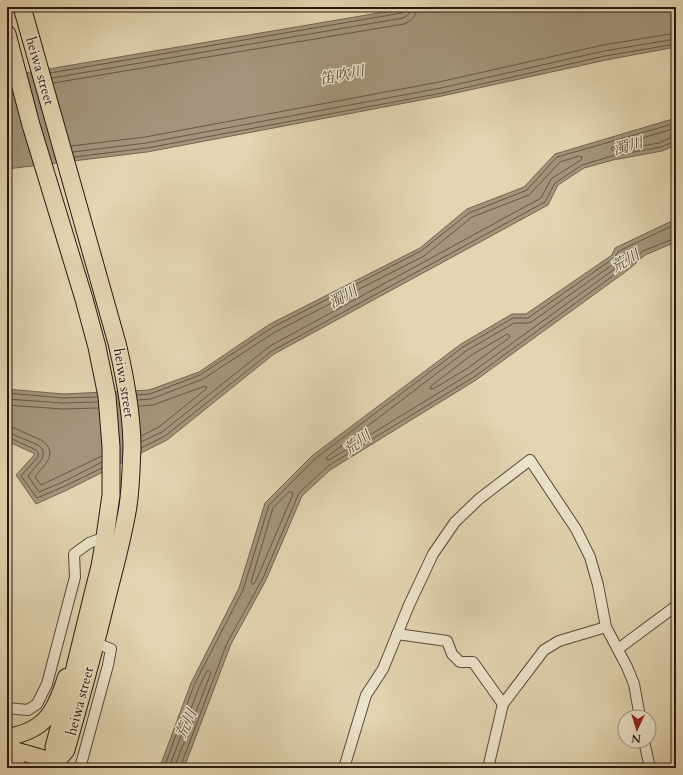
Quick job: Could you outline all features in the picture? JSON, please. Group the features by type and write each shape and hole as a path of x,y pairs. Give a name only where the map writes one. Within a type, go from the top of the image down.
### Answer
{"highway":[{"name":"heiwa street","path":"22,7 102,288 122,364 129,402 132,446 129,497 121,540 96,643 66,750 56,765"},
{"name":"heiwa street","path":"7,34 31,125 82,294 100,360 108,403 111,447 111,495 105,537 92,598 54,747 56,765"}],"main road":[{"path":"7,737 25,733 34,729 47,718 52,710 63,686 92,598"},
{"path":"7,748 56,765"},
{"path":"7,755 18,768"}],"street":[{"path":"344,768 366,695 382,669 409,605 433,554 455,522 478,499 530,460 576,529 590,557 598,585 606,627 627,667 634,684 639,709"},
{"path":"7,708 28,710 37,704 47,684 75,577 74,554 89,543 105,537"},
{"path":"618,649 676,606"},
{"path":"488,768 503,704 544,650 559,641 606,627"},
{"path":"397,634 447,641 452,654 460,662 473,662 503,704"},
{"path":"80,768 108,665 111,648 96,643"},
{"path":"646,749 650,768"}],"water":[{"name":"笛吹川","path":"414,7 676,7 676,47 606,60 442,96 147,152 7,169 7,76"},
{"name":"濁川","path":"676,118 676,145 662,151 613,160 584,168 558,185 548,205 274,354 167,440 36,504 16,475 35,454 7,441 7,389 63,394 149,390 199,372 270,324 420,248 467,209 524,187 555,154"},
{"name":"荒川","path":"676,219 676,242 645,255 628,270 476,380 330,470 302,496 266,580 231,644 184,768 160,768 191,683 239,588 265,503 313,455 461,344 512,314 526,314 612,255 615,248"}]}
